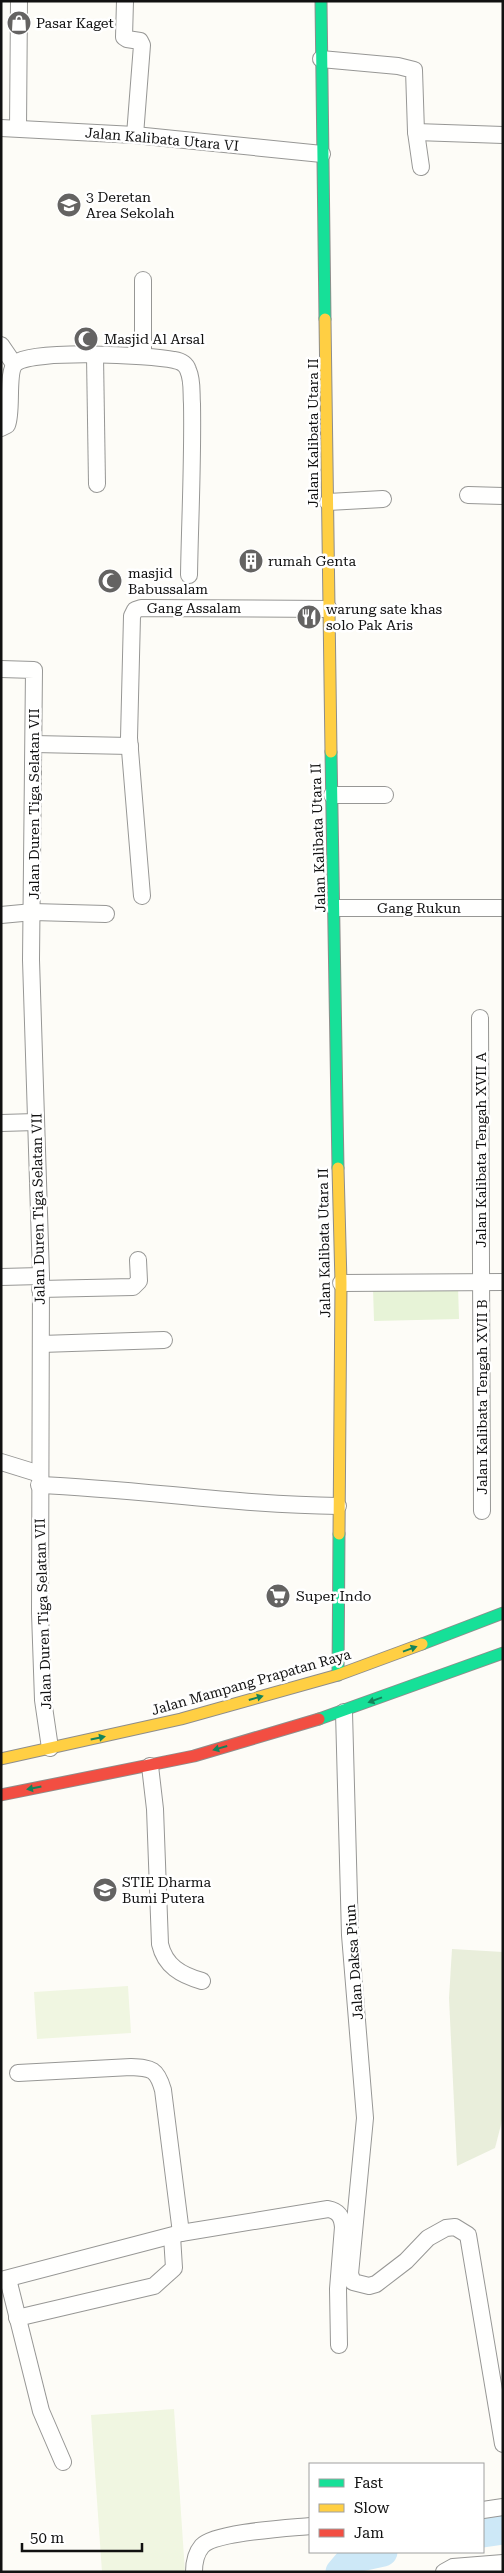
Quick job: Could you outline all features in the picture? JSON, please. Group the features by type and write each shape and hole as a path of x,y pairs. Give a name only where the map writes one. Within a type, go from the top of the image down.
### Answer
{"street":[{"path":"18,1 18,128"},
{"path":"125,1 124,37 127,40 140,41 142,44 135,136"},
{"name":"Jalan Kalibata Utara II","path":"321,1 337,1146 342,1282 338,1506 338,1675"},
{"path":"321,59 398,66 414,70 416,132 421,168"},
{"name":"Jalan Kalibata Utara VI","path":"1,128 135,136 322,154"},
{"path":"416,132 503,135"},
{"path":"143,280 143,356"},
{"path":"1,345 14,364"},
{"path":"1,428 8,425 11,416 11,372 14,364 23,359 49,355 143,356 176,360 185,364 189,371 192,419 189,575"},
{"path":"95,356 97,484"},
{"path":"468,495 503,496"},
{"path":"328,502 383,498"},
{"name":"Gang Assalam","path":"130,746 132,616 135,610 141,608 329,608"},
{"name":"Jalan Duren Tiga Selatan VII","path":"1,669 34,670 33,912 31,960 41,1282 40,1613 43,1700 50,1748"},
{"path":"34,744 130,746 142,896"},
{"path":"332,794 385,795"},
{"name":"Gang Rukun","path":"335,908 503,908"},
{"path":"1,915 33,912 106,914"},
{"name":"Jalan Kalibata Tengah XVII A","path":"480,1018 482,1282"},
{"path":"1,1123 36,1122"},
{"path":"1,1277 41,1282 133,1287 139,1281 138,1260"},
{"path":"342,1282 503,1282"},
{"name":"Jalan Kalibata Tengah XVII B","path":"482,1282 482,1511"},
{"path":"41,1344 164,1340"},
{"path":"1,1462 40,1479 258,1504 338,1506"},
{"name":"Jalan Mampang Prapatan Raya","path":"3,1760 181,1719 338,1675 503,1613"},
{"path":"1,1787 7,1794 194,1756 344,1712 502,1657"},
{"name":"Jalan Daksa Piun","path":"344,1712 350,1935 365,2118 350,2274 353,2282 361,2285 376,2284 439,2231 455,2227 468,2234 503,2444"},
{"path":"150,1766 155,1810 160,1944 163,1958 172,1967 202,1981"},
{"path":"17,2318 154,2286 174,2268 176,2235 163,2090 158,2075 149,2068 131,2067 18,2073"},
{"path":"63,2462 41,2411 5,2279 102,2252 176,2235 320,2210 335,2210 342,2217 339,2344"},
{"path":"484,2510 503,2507"},
{"path":"194,2572 196,2557 203,2545 218,2539 236,2534 309,2526"},
{"path":"444,2572 453,2567 503,2563"}],"green space":[{"path":"458,1286 459,1319 374,1321 373,1288"},
{"path":"452,1949 503,1952 503,2117 495,2148 457,2166 449,1998"},
{"path":"128,1986 131,2033 37,2039 34,1992"},
{"path":"174,2409 185,2572 102,2572 91,2415"}],"waterway":[{"path":"484,2533 503,2530"},
{"path":"340,2572 351,2559 378,2553"}],"traffic: fast":[{"path":"321,1 325,319"},
{"path":"331,752 338,1168"},
{"path":"338,1675 339,1534"},
{"path":"422,1644 503,1613"},
{"path":"319,1719 503,1653"}],"traffic: slow":[{"path":"325,319 331,752"},
{"path":"338,1168 341,1283 339,1534"},
{"path":"1,1759 181,1719 338,1675 422,1644"}],"traffic: jam":[{"path":"1,1795 194,1756 319,1719"}],"place":[{"name":"Pasar Kaget","path":"19,23"},
{"name":"3 Deretan Area Sekolah","path":"69,205"},
{"name":"Masjid Al Arsal","path":"86,339"},
{"name":"rumah Genta","path":"251,561"},
{"name":"masjid Babussalam","path":"110,581"},
{"name":"warung sate khas solo Pak Aris","path":"309,617"},
{"name":"Super Indo","path":"278,1596"},
{"name":"STIE Dharma Bumi Putera","path":"105,1890"}]}
